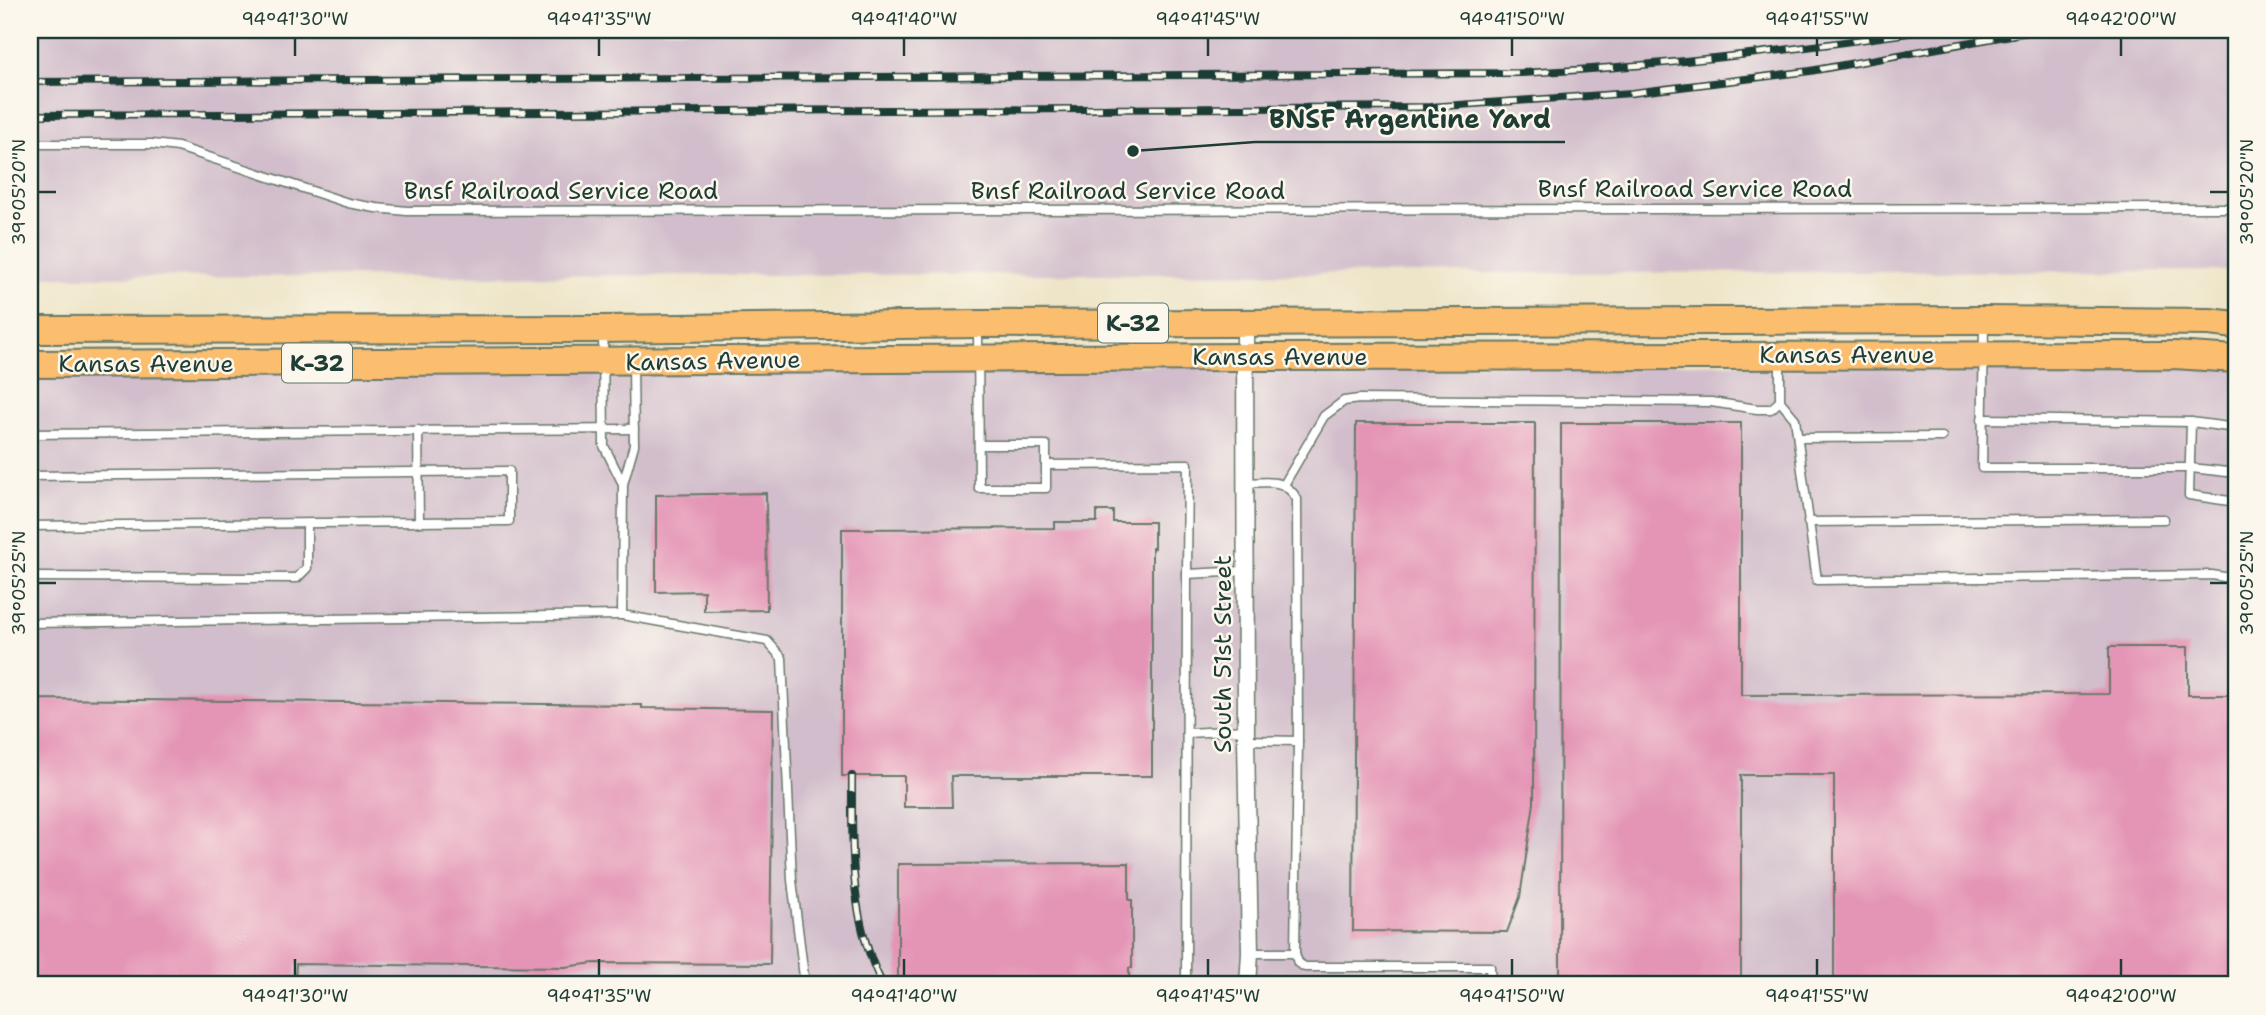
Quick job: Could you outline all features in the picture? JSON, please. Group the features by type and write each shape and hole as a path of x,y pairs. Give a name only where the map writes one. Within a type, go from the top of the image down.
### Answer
{"main road":[{"name":"Kansas Avenue","path":"30,330 1984,320 2236,325"},
{"name":"Kansas Avenue","path":"30,365 1780,355 2174,355 2236,359"}],"street":[{"name":"South 51st Street","path":"1245,323 1246,735 1250,953 1248,985"}],"lane":[{"name":"Bnsf Railroad Service Road","path":"30,145 152,144 178,147 348,203 407,211 2236,208"},
{"path":"1984,320 1982,468 2191,468 2236,473"},
{"path":"978,324 979,488 1046,488 1046,445 979,444"},
{"path":"603,329 604,446 623,485"},
{"path":"1780,355 1780,401 1795,419 1817,580 2212,575 2236,579"},
{"path":"622,615 623,485 634,445 633,361"},
{"path":"1285,483 1324,416 1344,401 1711,402 1771,409 1780,401"},
{"path":"1982,419 2191,422 2236,428"},
{"path":"2191,422 2189,495 2236,502"},
{"path":"30,434 634,429"},
{"path":"418,430 419,523"},
{"path":"1798,438 1942,437"},
{"path":"1046,465 1188,464 1186,985"},
{"path":"30,476 509,471 509,521 30,526"},
{"path":"1246,482 1285,483 1297,499 1295,953 1298,963 1305,967 1490,967 1491,985"},
{"path":"1808,522 2164,519"},
{"path":"30,577 297,578 307,568 307,524"},
{"path":"1187,574 1246,571"},
{"path":"30,623 622,615 767,641 782,658 792,880 805,985"},
{"path":"1187,733 1246,735 1298,741"},
{"path":"1250,953 1295,953"}],"shaded area":[{"path":"30,30 2236,30 2236,271 30,277"},
{"path":"2236,362 2236,985 30,985 30,369"}],"building":[{"path":"1356,423 1535,423 1534,803 1520,897 1507,932 1353,931"},
{"path":"1561,423 1741,423 1741,695 2109,694 2109,647 2188,647 2188,695 2236,695 2236,985 1834,985 1834,775 1741,775 1741,985 1560,985"},
{"path":"766,493 767,610 704,611 704,591 656,592 656,495"},
{"path":"1097,511 1113,511 1113,522 1154,522 1152,776 951,776 952,807 904,807 904,776 842,776 842,529 1055,528 1055,522 1097,522"},
{"path":"30,699 642,705 642,708 773,710 770,964 594,963 565,967 296,964 295,985 30,985"},
{"path":"1129,863 1132,968 1129,968 1129,985 898,985 898,864"}],"railway":[{"path":"30,82 1521,73 1725,57 1929,30"},
{"path":"30,115 1430,107 1632,93 1810,71 2039,30"},
{"path":"852,776 853,856 858,909 872,960 883,985"}],"place":[{"name":"BNSF Argentine Yard","path":"1133,151"}]}
